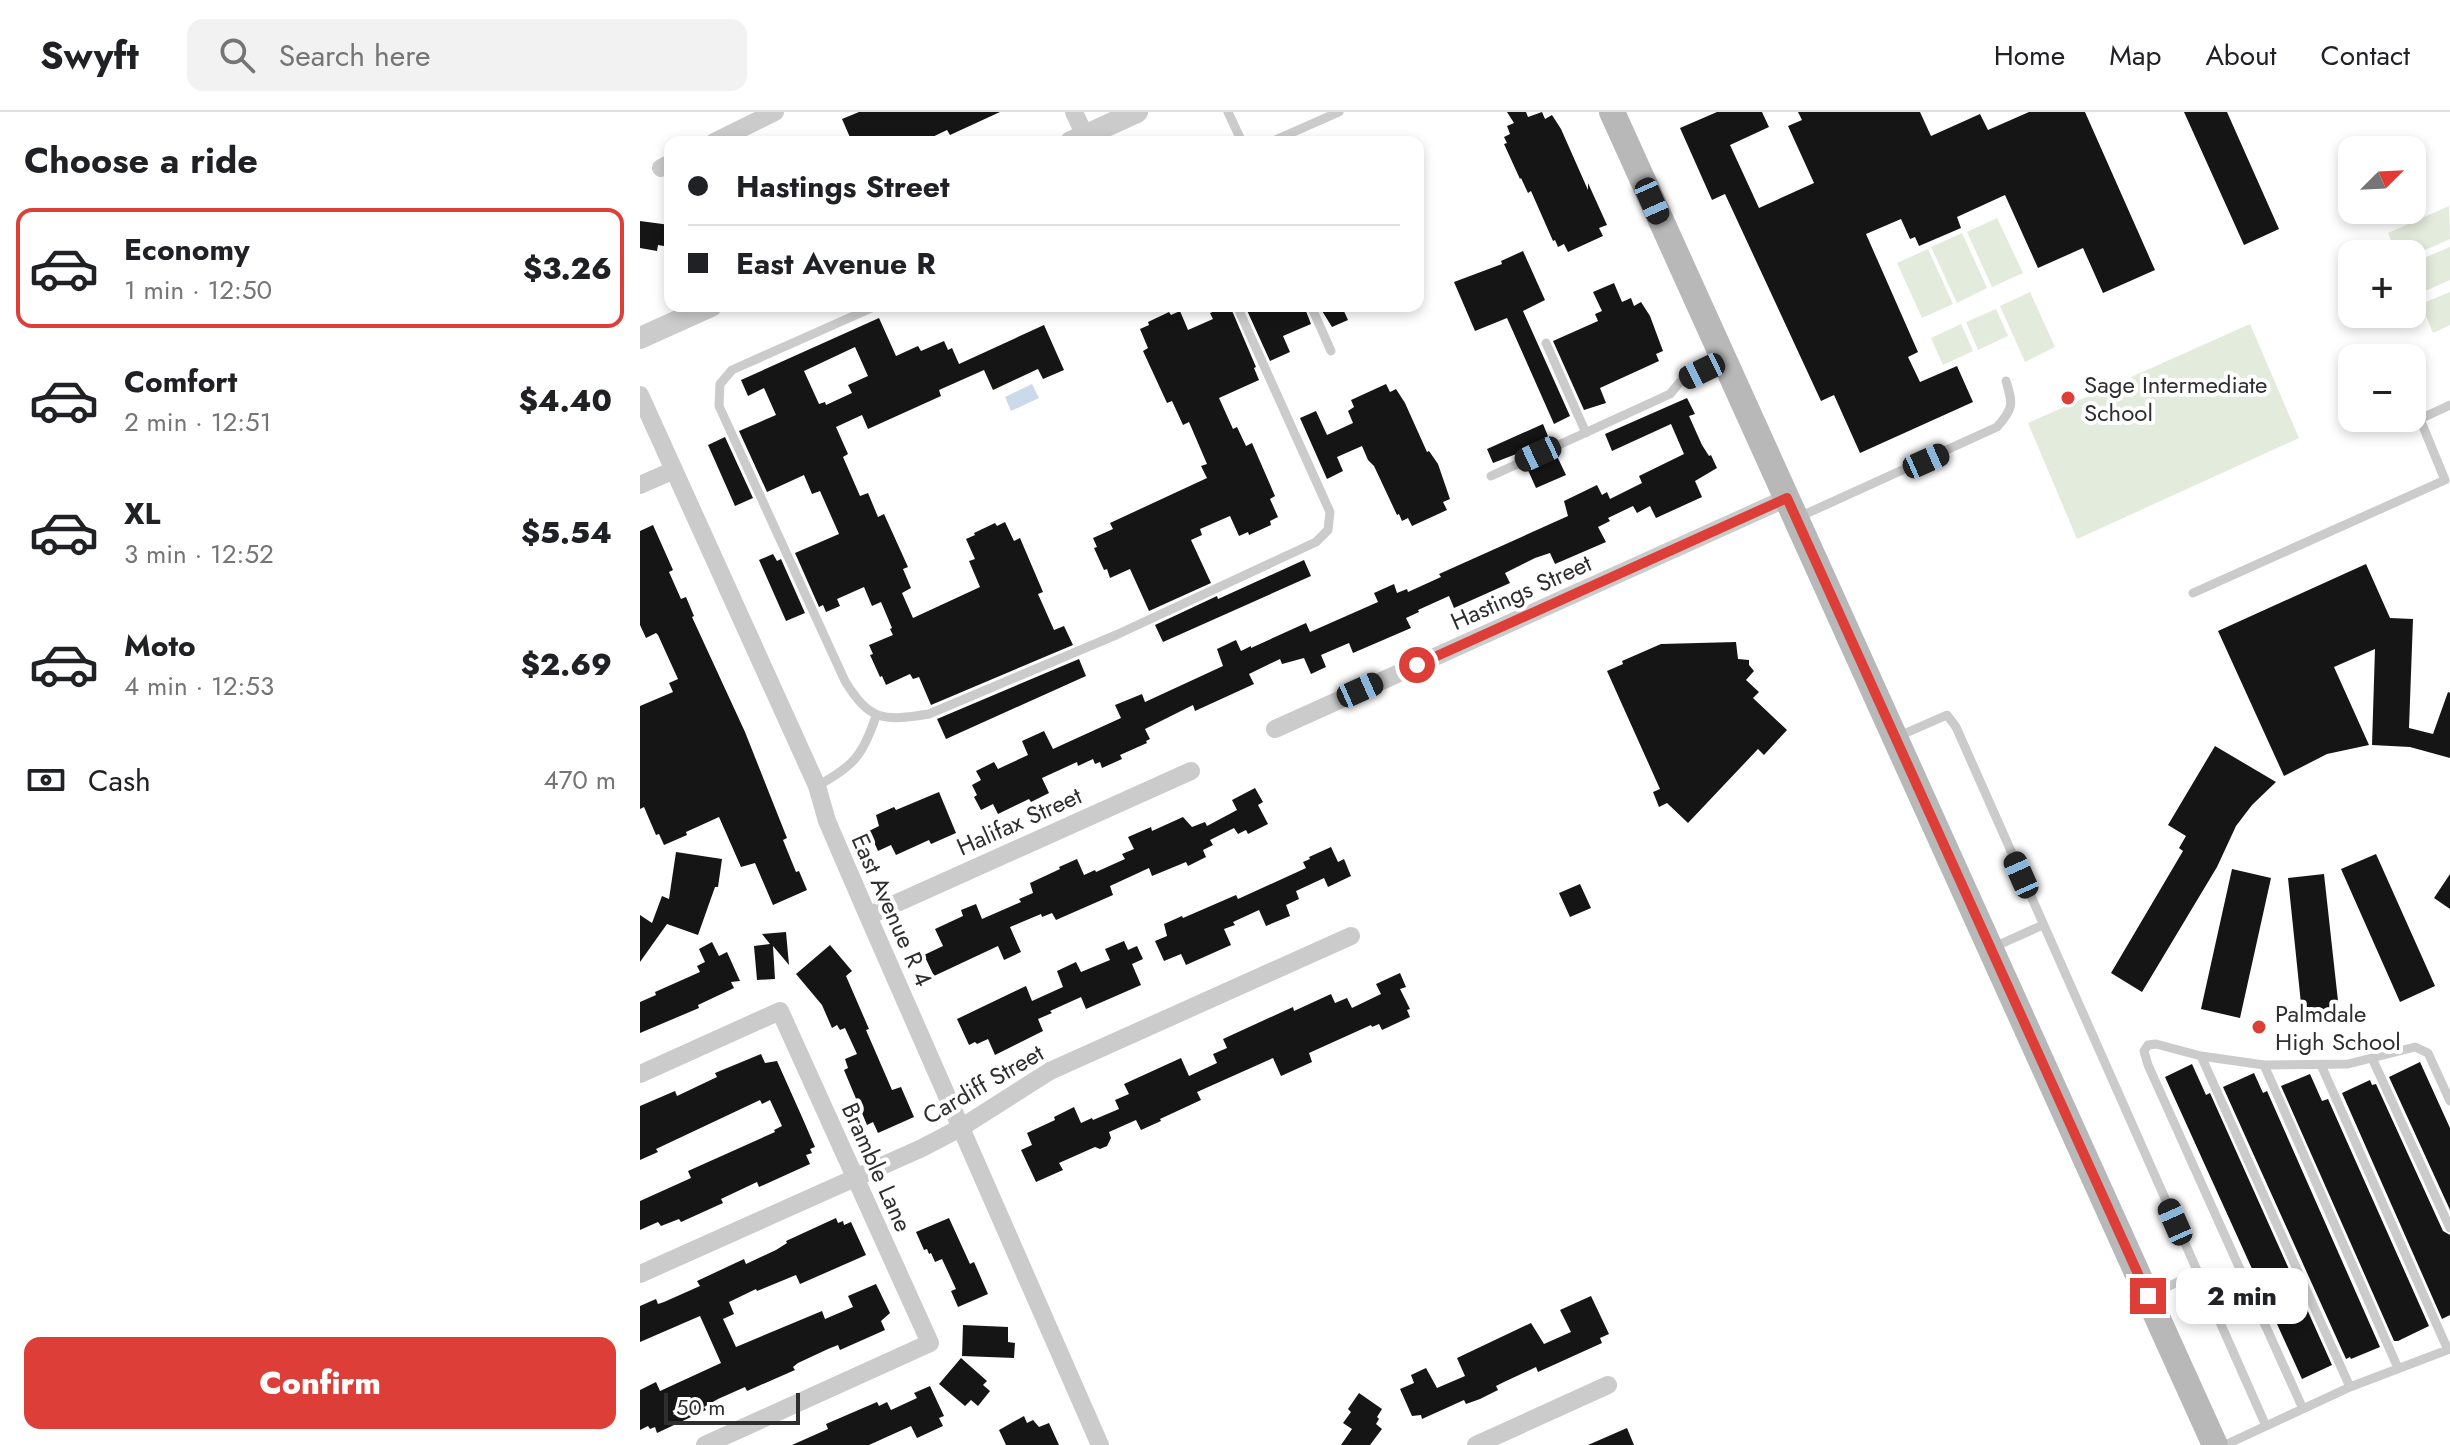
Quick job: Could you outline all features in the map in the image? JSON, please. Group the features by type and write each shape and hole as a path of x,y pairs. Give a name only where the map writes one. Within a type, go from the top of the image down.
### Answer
{"main road":[{"path":"1612,112 2215,1445"}],"street":[{"path":"726,136 775,112"},
{"path":"1074,112 1078,136"},
{"path":"1085,136 1137,112"},
{"path":"640,338 698,312"},
{"name":"East Avenue R 4","path":"640,395 817,786 827,821 1100,1445"},
{"path":"640,485 674,470"},
{"name":"Hastings Street","path":"1275,729 1792,509"},
{"name":"Halifax Street","path":"868,916 1191,771"},
{"name":"Cardiff Street","path":"640,1274 922,1148 962,1127 1050,1071 1351,936"},
{"name":"Bramble Lane","path":"640,1074 780,1011 930,1343 705,1445"},
{"path":"1476,1445 1608,1385"}],"lane":[{"path":"1228,112 1239,136"},
{"path":"1285,136 1339,112"},
{"path":"862,312 732,370 720,384 719,406 845,681 858,702 876,716 898,719 929,714 1116,635 1316,542 1328,530 1330,512 1240,312"},
{"path":"1314,312 1331,351"},
{"path":"1546,343 1586,433"},
{"path":"1491,476 1670,394 1680,382 1724,360"},
{"path":"1792,509 1997,427 2011,412 2012,399 2006,381"},
{"path":"2193,593 2445,480 2420,419 2450,405"},
{"path":"1895,737 1947,715 1956,727 2266,1426"},
{"path":"817,786 841,773 862,753 876,716"},
{"path":"1990,948 2043,925"},
{"path":"2303,1409 2144,1051 2148,1045 2156,1044 2201,1056 2264,1065 2321,1065 2348,1064 2415,1047 2428,1053 2450,1101"},
{"path":"2201,1056 2350,1387"},
{"path":"2372,1058 2450,1228"},
{"path":"2264,1065 2398,1368"},
{"path":"2225,1445 2350,1387 2449,1349 2321,1065"},
{"path":"2148,1296 2197,1273"}],"shaded area":[{"path":"2449,206 2450,239 2426,250 2426,240 2391,240 2388,233 2408,224 2426,224 2426,216"},
{"path":"1997,218 2023,273 1992,287 1967,232"},
{"path":"1962,233 1987,288 1957,303 1931,247"},
{"path":"2450,247 2450,280 2426,291 2426,257"},
{"path":"1928,249 1953,304 1922,318 1897,263"},
{"path":"2030,292 2055,347 2025,362 2000,306"},
{"path":"2450,292 2450,325 2433,333 2426,316 2426,302"},
{"path":"1996,309 2008,336 1978,350 1966,322"},
{"path":"1961,324 1973,351 1943,365 1931,338"},
{"path":"2250,324 2299,438 2077,539 2028,423"}],"water":[{"path":"1032,384 1039,398 1011,411 1005,397"}],"building":[{"path":"859,112 1000,112 950,135 947,130 934,136 849,136 842,119"},
{"path":"1507,112 1526,112 1528,117 1542,112 1545,119 1552,115 1607,225 1599,228 1603,236 1568,252 1564,244 1558,247 1553,241 1531,191 1528,193 1504,144 1507,143 1504,137 1510,134 1507,126 1514,123"},
{"path":"1717,112 1762,112 1769,127 1730,145 1759,208 1814,183 1788,126 1802,120 1798,112 1920,112 1931,136 1980,114 1988,130 2029,112 2085,112 2155,270 2103,293 2083,248 2038,268 2005,195 1957,217 1961,228 1919,246 1915,237 1910,239 1901,219 1866,234 1918,352 1908,357 1920,382 1957,366 1973,402 1860,453 1834,395 1821,401 1725,194 1712,200 1680,128"},
{"path":"2184,112 2227,112 2279,229 2244,245"},
{"path":"640,221 664,224 664,246 658,245 657,251 640,248"},
{"path":"1523,251 1545,300 1523,311 1570,416 1554,424 1507,318 1475,331 1454,282 1502,264 1501,261"},
{"path":"1614,283 1622,302 1631,298 1634,306 1641,302 1650,316 1663,351 1656,354 1659,361 1600,388 1606,403 1584,410 1553,341 1598,321 1595,314 1602,311 1593,292"},
{"path":"1169,312 1171,315 1180,312 1188,330 1213,319 1210,313 1233,312 1256,367 1259,380 1219,398 1233,429 1237,427 1246,446 1252,443 1275,496 1270,499 1278,517 1270,521 1271,525 1249,535 1248,532 1239,536 1230,516 1200,529 1202,535 1191,540 1211,583 1149,611 1130,569 1110,578 1094,548 1097,547 1093,538 1113,529 1110,523 1207,478 1201,466 1207,464 1189,422 1183,425 1172,401 1167,403 1143,351 1148,348 1140,329"},
{"path":"1248,312 1306,312 1311,324 1283,336 1290,352 1270,361"},
{"path":"1323,312 1344,312 1348,320 1332,327"},
{"path":"879,318 896,356 918,346 921,351 944,341 948,350 952,348 959,364 1044,325 1064,370 1043,379 1038,369 993,390 984,370 939,390 941,396 868,429 862,415 836,427 848,454 843,457 860,496 868,493 878,517 884,514 908,567 903,569 911,588 902,593 913,618 980,587 969,561 975,559 966,539 995,523 997,526 1005,522 1014,541 1020,538 1043,592 1038,594 1054,630 1064,626 1073,645 931,705 919,677 913,679 910,674 886,685 870,655 873,654 869,645 893,635 881,602 872,606 864,587 837,599 840,606 826,612 823,605 819,607 795,553 839,534 820,491 812,494 804,475 767,492 739,431 776,415 764,388 748,396 741,380","holes":["855,347 868,376 848,385 852,393 826,405 825,402 819,404 804,371"]},
{"path":"1386,384 1390,392 1396,389 1405,403 1427,452 1438,464 1450,499 1443,502 1447,510 1412,526 1408,518 1402,521 1397,515 1362,446 1337,457 1343,471 1327,479 1300,418 1316,411 1327,435 1353,423 1348,411 1354,407 1351,400"},
{"path":"1687,398 1695,414 1689,416 1717,468 1695,481 1702,497 1656,518 1650,506 1637,513 1633,506 1608,518 1610,521 1598,527 1606,542 1555,564 1550,553 1535,558 1505,573 1510,583 1454,608 1449,596 1406,618 1411,628 1353,653 1349,643 1321,655 1326,667 1311,674 1304,658 1282,664 1280,659 1249,674 1254,684 1195,711 1193,705 1145,729 1150,739 1147,743 1120,755 1122,759 1102,768 1100,762 1095,764 1093,759 1078,766 1077,762 1042,778 1049,793 1031,802 1029,799 998,814 993,804 981,810 972,785 981,780 976,771 994,762 998,769 1028,755 1022,741 1044,731 1053,749 1121,718 1115,705 1142,694 1145,702 1223,666 1217,649 1236,640 1241,651 1306,623 1310,632 1378,602 1374,593 1394,584 1397,593 1407,589 1408,592 1441,577 1439,574 1568,516 1564,501 1597,485 1602,495 1607,492 1610,499 1642,483 1639,476 1684,454 1671,424 1612,451 1605,434"},
{"path":"1543,424 1550,441 1493,463 1487,449"},
{"path":"725,437 753,498 735,506 708,445"},
{"path":"1556,454 1566,475 1536,488 1527,468"},
{"path":"653,525 673,570 669,572 681,599 686,597 692,617 745,732 787,838 783,840 807,890 773,905 755,863 741,867 719,817 664,845 659,834 656,835 644,807 640,809 640,706 673,692 669,683 678,679 658,635 656,633 646,638 640,625 640,531"},
{"path":"773,554 777,561 781,559 805,613 786,621 759,560"},
{"path":"1304,560 1311,576 1163,642 1155,625"},
{"path":"2366,564 2390,618 2413,619 2409,728 2433,734 2450,693 2450,758 2410,747 2372,745 2375,649 2334,667 2369,745 2327,754 2284,776 2218,631"},
{"path":"1736,642 1738,659 1749,660 1754,671 1746,680 1759,692 1753,698 1787,730 1764,755 1758,749 1688,823 1667,803 1659,807 1653,792 1660,789 1607,671 1661,644"},
{"path":"1079,659 1086,676 946,739 937,719"},
{"path":"2215,746 2276,782 2236,826 2217,867 2142,992 2111,973 2183,851 2179,848 2186,836 2168,825"},
{"path":"1255,788 1263,802 1258,805 1268,824 1248,834 1246,830 1238,834 1234,828 1210,840 1213,845 1203,850 1206,857 1188,866 1186,862 1152,876 1149,868 1110,886 1113,895 1056,920 1052,913 1042,917 1041,914 1010,927 1021,952 1004,960 998,946 934,976 924,955 943,946 935,929 963,916 961,910 976,904 982,919 1021,902 1019,899 1033,893 1030,883 1077,859 1084,875 1096,872 1125,859 1122,854 1134,849 1128,837 1151,827 1152,831 1183,817 1192,827 1205,822 1207,826 1237,810 1232,800"},
{"path":"939,792 956,833 931,844 929,840 896,855 891,845 878,851 869,831 879,826 876,815"},
{"path":"1331,847 1338,862 1344,859 1351,876 1328,887 1324,878 1296,891 1299,899 1286,905 1290,916 1266,926 1259,910 1233,922 1235,925 1224,929 1231,945 1186,965 1181,954 1164,961 1155,941 1167,936 1164,924 1236,895 1238,899 1306,868 1303,862"},
{"path":"676,852 722,859 718,887 715,887 698,935 667,924 640,962 640,915 652,923 662,896 669,899"},
{"path":"2376,854 2435,986 2400,1002 2341,869"},
{"path":"2232,869 2271,878 2240,1018 2201,1009"},
{"path":"2324,874 2340,1019 2303,1023 2288,878"},
{"path":"2450,874 2450,909 2434,898"},
{"path":"1580,884 1591,908 1570,917 1559,893"},
{"path":"786,932 789,965 773,946 775,979 757,980 754,946 770,944 762,934"},
{"path":"1124,941 1128,950 1137,946 1143,959 1132,964 1141,985 1086,1009 1081,997 1050,1011 1052,1013 1038,1019 1043,1031 995,1055 988,1039 969,1045 957,1019 1026,986 1032,1001 1063,987 1057,971 1076,962 1081,972 1110,960 1105,949"},
{"path":"712,942 719,956 727,952 740,981 731,982 734,988 698,1005 699,1008 640,1033 640,1002 700,972 697,966 705,962 699,949"},
{"path":"830,945 852,971 846,976 869,1029 866,1030 892,1090 901,1087 914,1117 878,1133 873,1122 867,1125 844,1070 848,1068 845,1059 857,1054 845,1028 840,1030 837,1025 832,1028 822,1005 796,974"},
{"path":"1400,973 1406,987 1400,989 1410,1009 1407,1010 1410,1017 1382,1030 1379,1024 1371,1025 1309,1053 1312,1062 1281,1076 1273,1058 1197,1092 1201,1100 1161,1121 1141,1130 1136,1120 1109,1132 1111,1138 1107,1146 1100,1149 1095,1147 1059,1163 1063,1170 1036,1182 1021,1150 1032,1145 1027,1133 1055,1120 1054,1117 1074,1107 1081,1123 1093,1120 1119,1109 1115,1100 1129,1094 1124,1084 1181,1058 1189,1076 1217,1063 1213,1054 1227,1048 1223,1039 1293,1007 1294,1011 1331,994 1335,1003 1347,998 1352,1008 1381,994 1376,984"},
{"path":"761,1054 765,1063 777,1061 802,1117 815,1147 810,1149 812,1153 806,1155 810,1164 759,1187 757,1182 721,1199 723,1203 681,1222 679,1219 661,1226 658,1222 640,1230 640,1201 691,1178 688,1171 782,1126 770,1100 762,1104 760,1100 656,1149 658,1152 640,1160 640,1106 675,1091 677,1096 717,1077 715,1073"},
{"path":"2420,1062 2450,1128 2450,1210 2389,1077"},
{"path":"2192,1064 2206,1095 2210,1093 2332,1365 2302,1379 2165,1077"},
{"path":"2254,1073 2263,1093 2267,1091 2380,1347 2351,1359 2346,1359 2223,1087"},
{"path":"2310,1074 2322,1101 2328,1099 2429,1326 2398,1341 2394,1341 2281,1086"},
{"path":"2370,1080 2372,1085 2376,1084 2443,1231 2450,1235 2450,1315 2442,1319 2342,1093"},
{"path":"836,1218 838,1223 843,1221 844,1225 851,1222 866,1255 800,1284 796,1275 756,1289 729,1302 734,1314 723,1319 736,1347 822,1311 825,1319 853,1307 848,1296 876,1284 890,1313 881,1321 885,1330 840,1350 838,1345 828,1349 798,1363 793,1367 795,1370 747,1391 745,1387 718,1399 704,1407 706,1410 657,1433 655,1427 640,1430 640,1390 656,1382 660,1391 721,1363 700,1316 640,1342 640,1306 656,1299 658,1304 664,1302 700,1286 697,1281 744,1259 746,1264"},
{"path":"949,1218 988,1294 958,1307 951,1291 956,1289 942,1259 935,1262 931,1253 924,1250 916,1232"},
{"path":"1591,1296 1609,1334 1600,1338 1602,1343 1538,1372 1536,1367 1496,1386 1498,1390 1480,1399 1466,1404 1464,1400 1422,1419 1421,1415 1412,1416 1400,1389 1414,1383 1411,1375 1426,1368 1437,1388 1465,1376 1457,1358 1531,1323 1544,1344 1571,1332 1560,1310"},
{"path":"963,1325 1008,1327 1008,1342 1015,1343 1014,1358 962,1356"},
{"path":"961,1358 987,1381 983,1385 990,1391 978,1406 971,1400 965,1406 939,1384"},
{"path":"930,1386 944,1416 939,1418 943,1426 917,1438 911,1426 869,1445 792,1445 828,1429 826,1424 877,1402 879,1406 887,1402 891,1410 917,1398 914,1393"},
{"path":"1359,1393 1382,1409 1376,1424 1382,1429 1370,1445 1341,1445 1352,1429 1343,1423"},
{"path":"1024,1416 1027,1423 1033,1420 1039,1427 1049,1423 1059,1445 1006,1445 999,1430"},
{"path":"1627,1428 1634,1445 1588,1445"}],"place":[{"name":"Sage Intermediate School","path":"2068,398"},
{"name":"Palmdale High School","path":"2259,1027"}],"route":[{"path":"1417,665 1787,498 2148,1296"}]}
